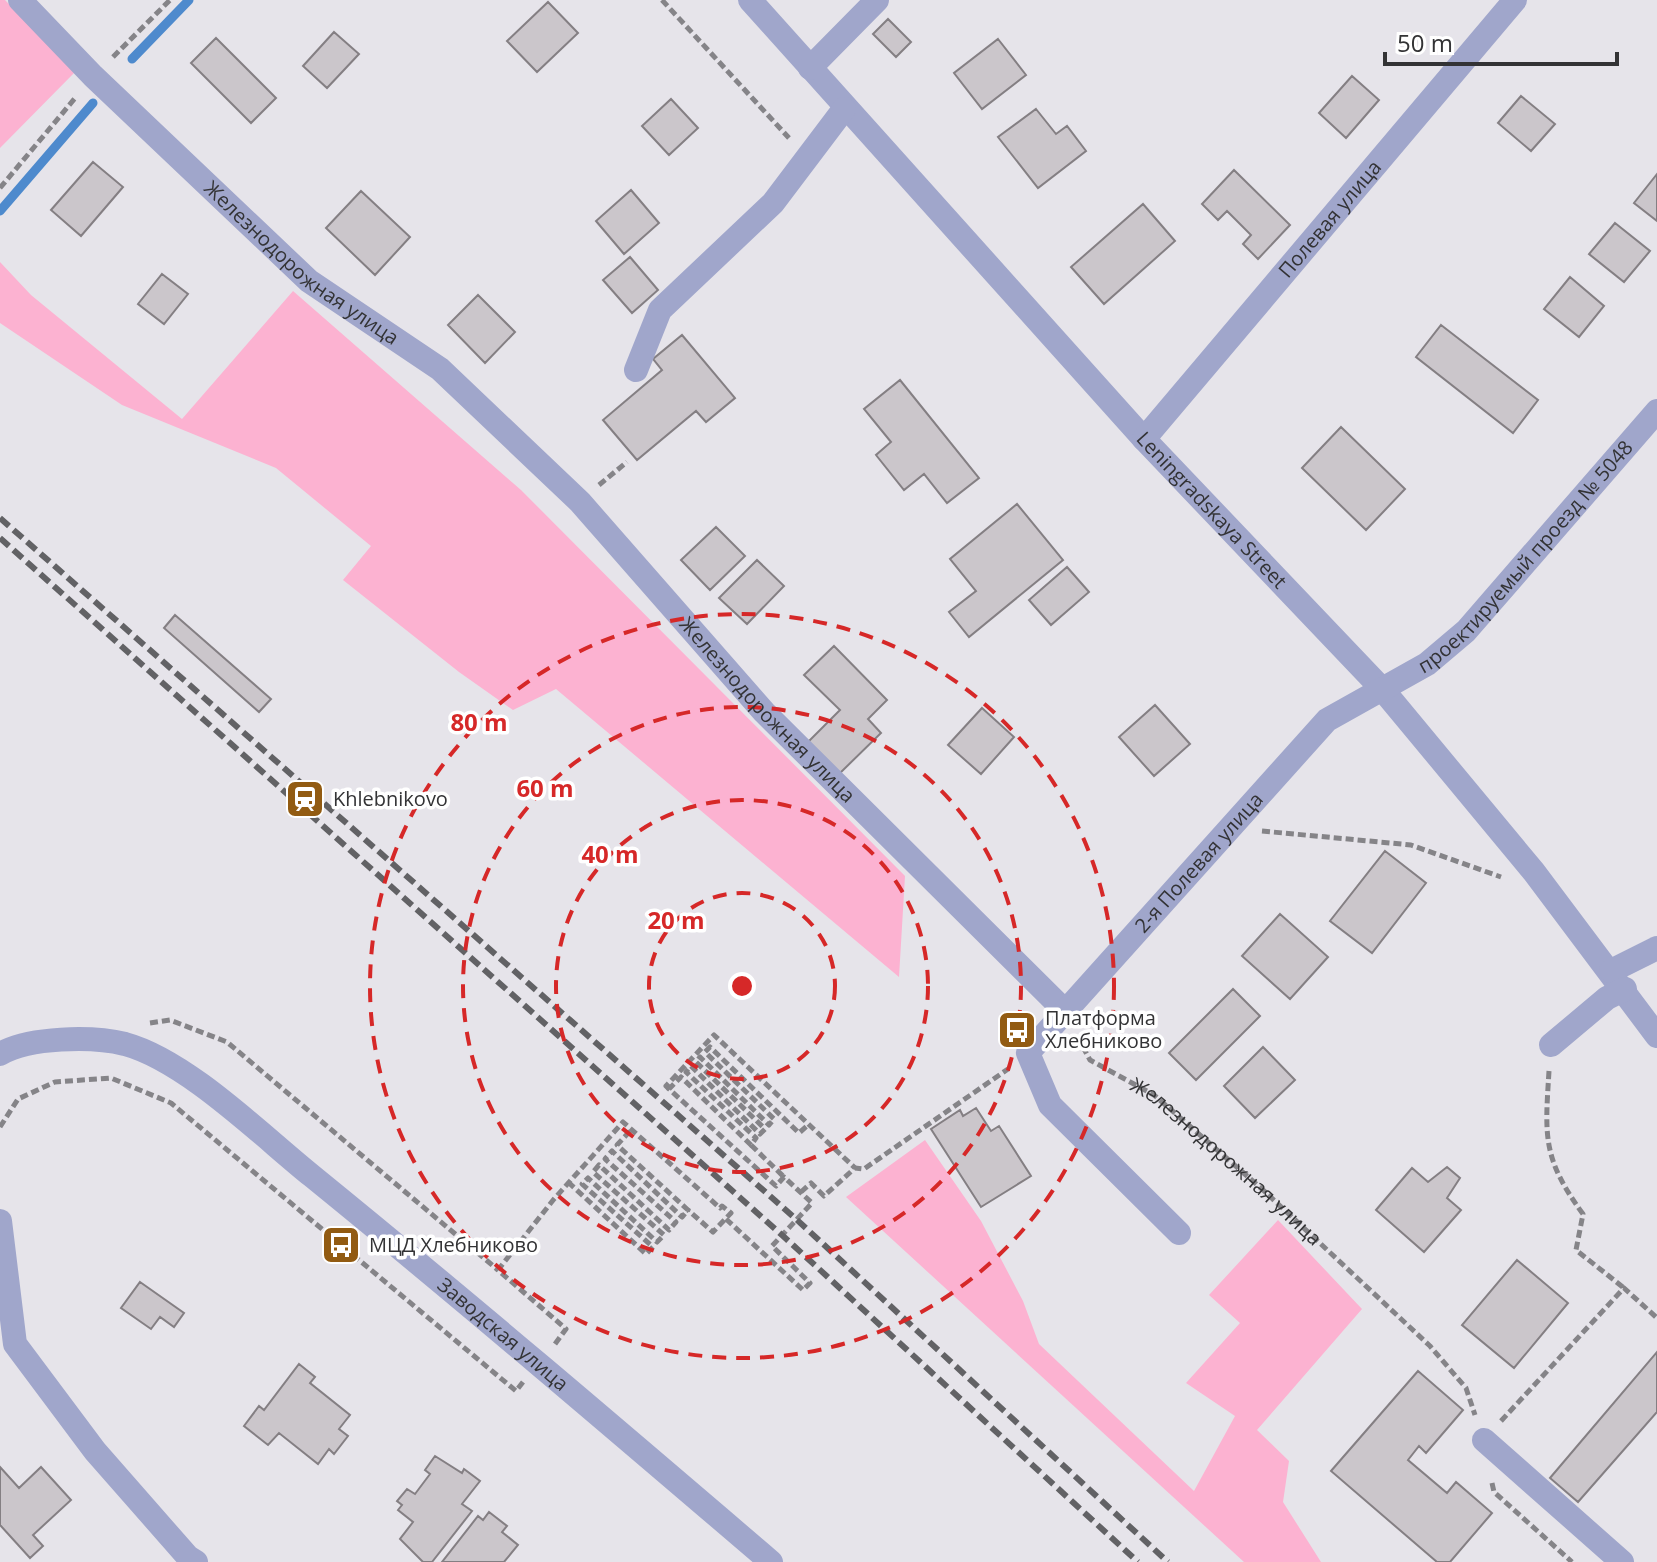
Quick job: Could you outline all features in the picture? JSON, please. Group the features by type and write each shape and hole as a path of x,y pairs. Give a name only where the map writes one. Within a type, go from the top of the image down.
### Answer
{"street":[{"name":"Железнодорожная улица","path":"20,0 93,76 309,281 440,369 580,502 764,712 1064,1010"},
{"name":"Leningradskaya Street","path":"750,0 810,68 837,119 1383,690 1618,980 1657,1036"},
{"path":"810,68 877,0"},
{"name":"Полевая улица","path":"1144,439 1515,0"},
{"path":"636,370 660,310 773,203 837,119"},
{"name":"проектируемый проезд № 5048","path":"1383,690 1427,664 1466,631 1657,411"},
{"name":"2-я Полевая улица","path":"1028,1053 1327,720 1347,706 1383,690"},
{"path":"1551,1045 1607,998 1618,980 1657,948"},
{"name":"Заводская улица","path":"4,1046 51,1040 125,1044 184,1072 466,1301 771,1562"},
{"path":"1028,1053 1050,1105 1179,1233"},
{"path":"0,1221 15,1344 95,1451 188,1557 196,1562"},
{"path":"1484,1440 1622,1562"}],"path":[{"path":"0,188 93,76 170,0"},
{"path":"662,0 789,138 837,119"},
{"path":"580,502 627,462"},
{"path":"1233,825 1283,835 1411,845 1506,879"},
{"name":"Железнодорожная улица","path":"1064,1010 1090,1060 1154,1095 1262,1189 1430,1346 1466,1388 1484,1440"},
{"path":"125,1044 143,1024 170,1020 227,1042 498,1270"},
{"path":"784,1177 776,1186 666,1086 714,1035 807,1126 855,1168 864,1169 1028,1053"},
{"path":"1551,1045 1545,1138 1563,1187 1583,1214 1576,1250 1657,1318"},
{"path":"698,1055 769,1125 774,1119 705,1052 710,1047 799,1133 807,1126"},
{"path":"698,1055 696,1062 765,1129 760,1134 691,1066 686,1072 756,1138 751,1145"},
{"path":"669,1089 681,1077 812,1203 772,1246 810,1283 803,1290 726,1219"},
{"path":"554,1199 623,1122 720,1208 722,1206 731,1213 713,1232 617,1145 631,1130"},
{"path":"591,1157 669,1230 676,1222 605,1159 612,1151 682,1217 688,1210"},
{"path":"568,1182 646,1254 653,1247 582,1184 588,1178 657,1242 664,1235 593,1172 599,1165"},
{"path":"801,1192 811,1183 824,1196 855,1168"},
{"path":"1484,1440 1624,1288"}],"shaded area":[{"path":"0,0 5,0 75,72 0,148"},
{"path":"0,262 31,295 182,419 293,291 521,490 905,876 899,977 556,689 513,710 459,672 343,580 371,546 276,468 122,405 0,323"},
{"path":"925,1140 981,1221 1023,1301 1039,1344 1194,1491 1235,1416 1186,1383 1240,1323 1209,1295 1278,1220 1362,1309 1257,1430 1289,1461 1283,1502 1321,1562 1244,1562 846,1197"}],"building":[{"path":"548,2 578,33 537,72 507,41"},
{"path":"888,19 911,42 896,57 873,34"},
{"path":"334,32 359,54 327,88 303,66"},
{"path":"216,38 276,98 251,123 191,63"},
{"path":"998,39 1026,75 982,109 954,73"},
{"path":"1352,76 1379,100 1346,138 1319,113"},
{"path":"1521,96 1555,124 1531,151 1498,123"},
{"path":"671,99 698,128 669,155 642,126"},
{"path":"1036,109 1056,134 1067,126 1086,151 1038,188 998,137"},
{"path":"93,162 123,187 81,236 51,210"},
{"path":"1234,170 1290,225 1258,259 1243,244 1251,235 1227,211 1218,220 1202,204"},
{"path":"1657,174 1657,221 1634,203"},
{"path":"631,190 659,223 624,254 596,221"},
{"path":"361,191 410,237 375,275 326,228"},
{"path":"1143,204 1175,241 1104,304 1071,267"},
{"path":"1615,223 1650,251 1624,282 1589,254"},
{"path":"630,257 658,290 632,313 603,280"},
{"path":"162,274 188,294 164,324 138,304"},
{"path":"1570,277 1604,306 1579,337 1544,309"},
{"path":"478,295 515,332 485,363 448,325"},
{"path":"1441,325 1538,400 1513,433 1416,357"},
{"path":"682,335 735,398 706,422 696,411 637,460 603,420 662,370 653,359"},
{"path":"900,380 979,478 947,503 924,474 904,490 876,455 891,442 864,409"},
{"path":"1341,427 1405,489 1366,530 1302,468"},
{"path":"1017,504 1063,560 969,637 949,612 976,591 950,559"},
{"path":"716,527 745,556 710,590 681,560"},
{"path":"757,560 784,586 747,624 719,598"},
{"path":"1067,567 1089,592 1051,625 1029,600"},
{"path":"175,615 271,699 259,712 164,628"},
{"path":"834,646 887,700 868,719 881,733 838,775 807,743 840,710 804,675"},
{"path":"1155,705 1190,744 1154,776 1119,737"},
{"path":"982,708 1014,737 981,774 948,745"},
{"path":"1385,851 1426,883 1372,953 1330,921"},
{"path":"1280,914 1328,957 1290,999 1242,956"},
{"path":"1233,989 1260,1016 1196,1080 1169,1053"},
{"path":"1263,1047 1295,1080 1255,1118 1224,1086"},
{"path":"976,1108 991,1131 999,1126 1031,1176 981,1207 931,1129 960,1110 963,1116"},
{"path":"1447,1167 1460,1178 1447,1198 1461,1210 1424,1252 1376,1210 1412,1168 1428,1182"},
{"path":"1517,1260 1568,1303 1514,1368 1462,1325"},
{"path":"140,1282 184,1313 174,1327 160,1317 151,1329 121,1308"},
{"path":"1657,1352 1657,1412 1578,1502 1550,1478"},
{"path":"299,1364 315,1377 310,1383 350,1415 339,1429 348,1436 334,1454 329,1449 318,1464 279,1433 268,1445 244,1426 259,1406 264,1410"},
{"path":"1418,1371 1463,1410 1426,1453 1419,1446 1408,1460 1447,1493 1456,1482 1492,1513 1450,1562 1437,1562 1331,1471"},
{"path":"435,1456 462,1473 464,1469 480,1481 462,1504 472,1511 432,1562 423,1562 400,1539 413,1522 398,1510 402,1505 397,1501 407,1489 415,1494 430,1474 425,1470"},
{"path":"0,1467 19,1488 41,1467 71,1500 33,1535 43,1546 30,1558 0,1525"},
{"path":"489,1512 507,1526 502,1532 518,1545 504,1562 442,1562 478,1516 483,1520"}],"waterway":[{"path":"132,59 189,0"},
{"path":"0,211 93,103"}],"railway":[{"path":"0,518 796,1219 1168,1562"},
{"path":"0,538 782,1235 1138,1562"}],"place":[{"name":"Khlebnikovo","path":"305,799"},
{"name":"Платформа Хлебниково","path":"1017,1030"},
{"name":"МЦД Хлебниково","path":"341,1245"}]}
